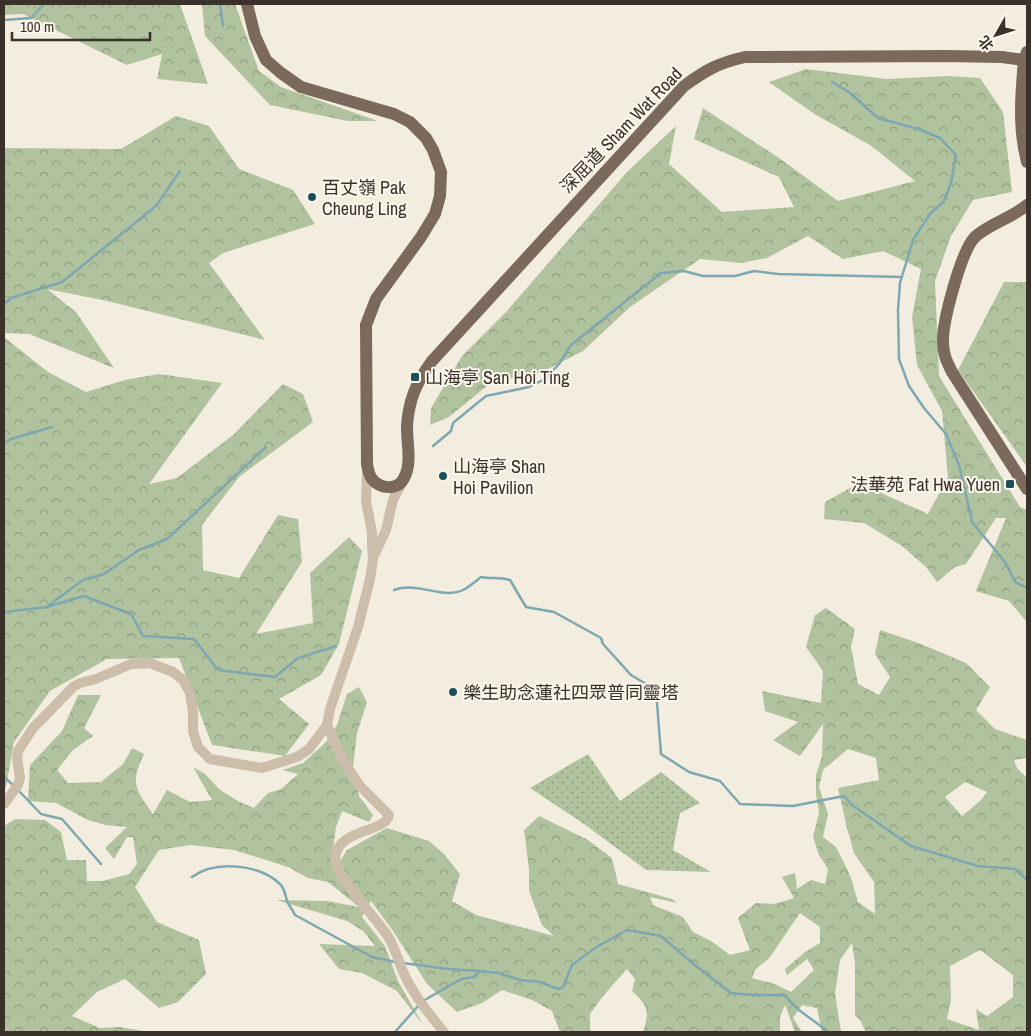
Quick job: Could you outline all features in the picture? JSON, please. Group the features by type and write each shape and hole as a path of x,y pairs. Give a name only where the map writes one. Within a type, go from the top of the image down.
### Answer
{"main road":[{"path":"247,4 255,36 266,60 281,73 301,87 394,114 410,122 426,138 434,150 442,184 435,214 422,237 376,299 366,325 367,464 372,480 382,486 394,487 404,480"},
{"path":"1026,56 1021,109 1027,162"},
{"name":"深屈道 Sham Wat Road","path":"404,480 408,464 407,427 412,395 417,383 432,361 684,86 703,72 720,63 745,57 1026,56"},
{"path":"1027,204 1017,213 977,235 970,243 962,260 946,320 942,344 944,356 950,367 1027,490"}],"street":[{"name":"深屈道 Sham Wat Road","path":"4,804 18,786 20,778 18,751 33,728 73,687 80,683 111,674 132,664 150,663 173,672 183,680 190,694 195,739 198,747 210,759 262,768 280,764 297,757 308,749 327,725 330,709 358,627 370,579 373,559 372,532 366,501 367,464"},
{"name":"深屈道 Sham Wat Road","path":"373,559 386,530 393,500 404,480"},
{"path":"327,725 346,766 360,786 389,814 388,818 381,825 362,830 345,839 336,854 336,865 360,901 389,938 406,978 420,1001 444,1032"}],"green space":[{"path":"4,4 180,4 208,84 157,79 162,54 127,65 23,14 4,15"},
{"path":"202,4 235,4 259,71 281,87 378,121 348,121 270,105 205,36"},
{"path":"806,69 887,79 947,76 980,78 1003,112 1012,192 973,200 951,236 935,281 939,376 1020,507 1027,510 1027,622 1009,601 976,591 1006,518 996,518 966,564 955,567 937,582 927,568 902,546 864,523 824,519 825,502 859,483 928,514 948,477 942,411 917,365 912,317 921,269 883,251 843,259 808,236 767,258 741,263 700,259 630,307 583,351 542,372 492,382 449,417 430,425 431,408 462,356 507,311 627,172 676,126 669,164 722,212 794,207 779,177 694,139 703,108 779,158 838,201 915,181 870,145 816,115 769,82"},
{"path":"176,116 209,126 239,169 293,190 315,224 223,253 209,263 265,340 107,301 47,289 76,312 114,368 29,334 4,333 4,148 121,149"},
{"path":"1004,282 1027,282 1027,467 958,370"},
{"path":"4,337 48,372 86,392 125,380 159,374 222,383 149,484 177,478 233,435 283,384 303,394 313,422 239,477 202,525 203,570 239,578 278,515 298,519 302,562 256,634 313,623 310,573 349,537 362,551 339,644 321,675 279,699 309,724 285,756 212,745 179,658 107,659 50,691 14,742 6,787 4,789"},
{"path":"826,608 855,629 851,647 858,684 879,695 890,677 875,654 880,630 921,644 966,663 990,687 976,710 995,729 1027,740 1027,758 1014,760 1017,768 1027,778 1027,1032 866,1032 855,1015 855,964 852,943 840,960 835,993 841,1032 822,1032 817,1008 802,1005 793,1018 802,1032 795,1032 785,1005 780,1017 780,1032 643,1032 647,1014 646,1009 632,991 635,979 627,969 590,1014 590,1032 560,1032 552,1011 532,1000 502,990 482,1003 457,1012 427,984 371,901 362,917 385,946 398,981 423,1025 397,991 362,973 339,969 319,944 375,946 363,931 347,921 276,900 327,901 359,907 328,882 308,878 288,867 234,850 191,845 159,850 135,887 157,922 199,940 206,974 178,1002 159,1008 125,979 97,992 72,1016 100,1028 120,1027 149,1032 4,1032 4,826 15,819 45,820 61,832 67,860 86,860 87,881 103,881 129,874 137,864 133,837 127,837 114,859 105,848 127,827 105,825 88,820 56,803 28,801 30,765 62,731 78,695 101,695 84,728 93,736 73,750 57,770 68,783 101,782 123,764 132,748 144,754 137,772 136,786 153,814 167,790 190,802 212,800 193,767 205,774 220,790 254,808 268,793 281,789 298,774 283,770 303,763 326,742 337,725 347,694 359,687 367,702 357,733 353,768 359,796 373,815 369,822 342,811 336,827 331,863 341,860 347,850 387,828 429,841 444,854 460,874 452,901 476,915 554,936 542,925 529,891 529,869 524,830 539,816 588,840 612,858 618,884 672,899 677,903 650,897 653,905 683,917 693,932 711,941 730,955 750,950 738,918 756,903 774,904 794,898 782,877 795,873 797,889 811,880 825,884 828,869 819,855 813,837 819,813 816,775 822,756 823,724 800,756 773,740 798,722 765,711 762,691 821,703 823,671 806,647 815,615","holes":["848,749 876,758 879,780 838,788 854,853 874,882 875,914 858,902 850,875 836,847 823,837 828,814 819,787 823,770","965,782 987,792 981,800 962,816 945,797","800,913 820,927 820,943 805,952 785,969 787,975 807,959 814,970 791,992 775,984 752,978 755,970 770,957","980,950 1013,975 1013,997 987,1016 976,1009 979,1030 947,1019 951,1000 950,966"]},
{"path":"588,754 620,801 661,772 700,803 680,813 673,850 711,872 646,870 584,824 530,788"}],"waterway":[{"path":"4,20 31,18 44,4"},
{"path":"220,4 223,26"},
{"path":"832,82 849,92 878,118 918,129 940,138 956,155 951,183 944,201 930,214 913,240 900,283 898,310 899,359 909,386 924,408 946,434 959,465 972,522 1005,562 1015,582 1027,588"},
{"path":"4,304 11,298 62,282 156,206 180,171"},
{"path":"433,446 451,431 453,423 486,396 529,387 545,379 559,364 571,345 661,273 684,271 703,276 735,276 754,271 778,274 902,277"},
{"path":"4,443 11,439 52,427"},
{"path":"49,605 83,580 104,574 139,550 167,539 266,447"},
{"path":"394,590 413,588 449,593 465,589 481,577 510,580 526,607 554,612 601,638 603,644 631,675 656,690 661,754 689,772 720,781 740,804 793,806 844,796 852,805 911,846 978,866 1015,869 1027,880"},
{"path":"4,612 47,607 84,596 131,614 143,636 194,639 218,670 275,677 298,658 336,646"},
{"path":"4,777 13,785"},
{"path":"19,791 41,814 62,819 101,864"},
{"path":"192,877 212,868 224,866 261,872 282,886 295,915 372,957 395,962"},
{"path":"423,1001 461,979 474,977 480,971 498,973 520,980 540,982 558,989 563,987 572,965 595,948 627,930 661,936 731,993 785,995 799,1010 828,1032"},
{"path":"403,963 480,971"},
{"path":"395,1032 419,1005"}],"place":[{"name":"百丈嶺 Pak Cheung Ling","path":"312,197"},
{"name":"山海亭 San Hoi Ting","path":"415,377"},
{"name":"山海亭 Shan Hoi Pavilion","path":"443,476"},
{"name":"法華苑 Fat Hwa Yuen","path":"1010,484"},
{"name":"樂生助念蓮社四眾普同靈塔","path":"453,692"}]}
